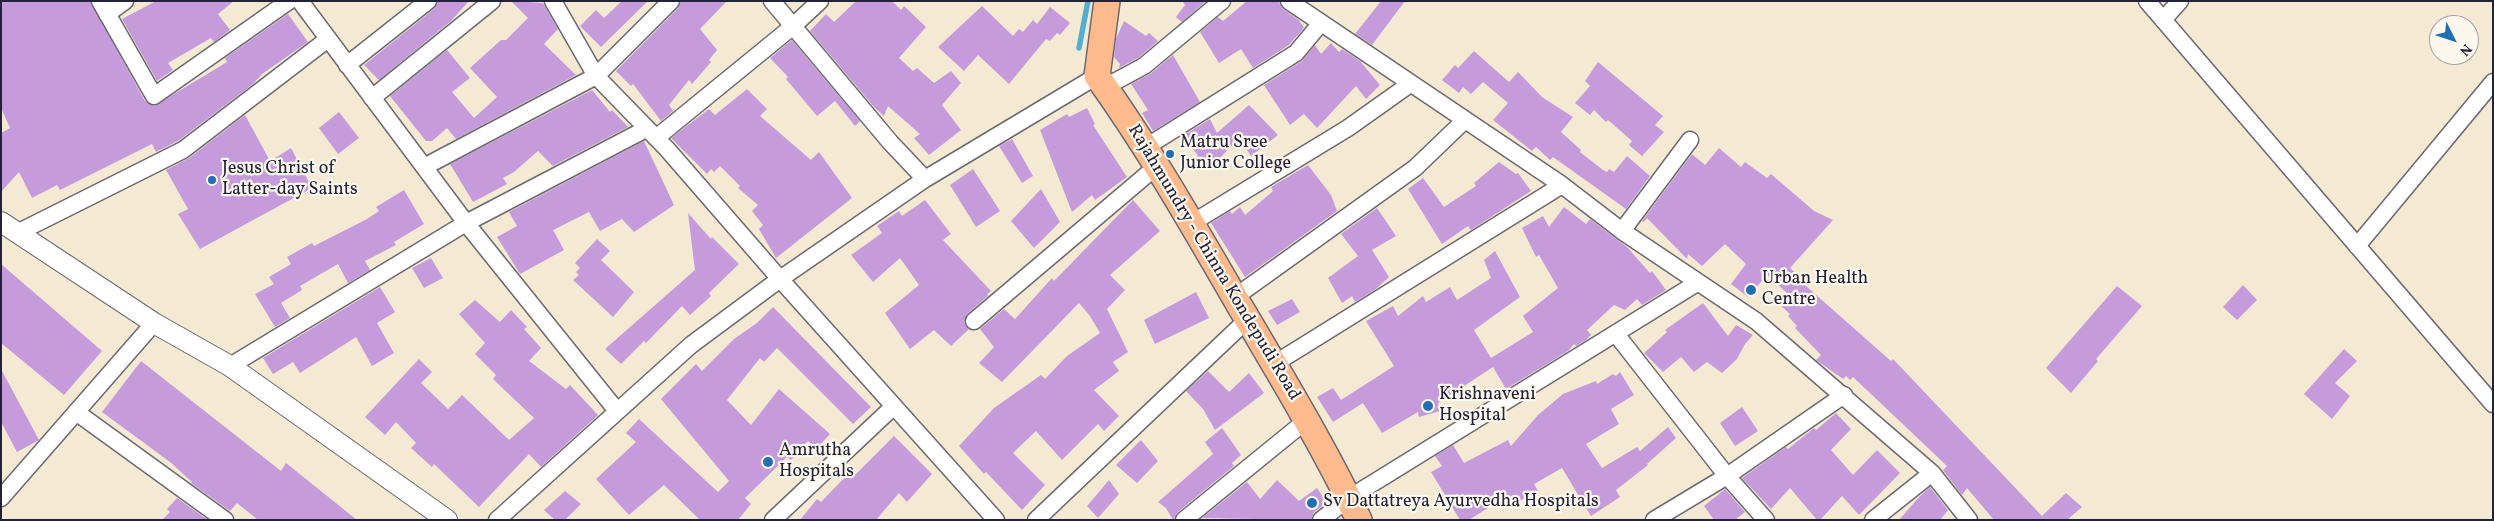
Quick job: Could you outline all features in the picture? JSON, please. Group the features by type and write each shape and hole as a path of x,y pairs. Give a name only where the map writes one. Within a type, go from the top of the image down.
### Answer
{"main road":[{"path":"1101,81 1107,1"},
{"name":"Rajahmundry - Chinna Kondepudi Road","path":"1101,81 1152,157 1308,419 1354,509"}],"street":[{"path":"125,1 103,8 154,96 289,1"},
{"path":"300,1 466,223 617,411"},
{"path":"347,64 428,1"},
{"path":"372,98 492,1"},
{"path":"553,1 596,76 651,133 996,520"},
{"path":"424,167 596,76 671,1"},
{"path":"772,1 792,27 925,179"},
{"path":"230,366 466,223 651,133 792,27 820,1"},
{"path":"497,520 691,345 780,279 925,179 1101,81 1144,66 1222,1"},
{"path":"1289,1 1562,185 1697,283 1756,321 1844,395 1932,473 1969,520"},
{"path":"2147,1 2493,404"},
{"path":"2163,20 2180,1"},
{"path":"974,321 1152,157 1296,53 1322,23"},
{"path":"9,228 182,150 328,39"},
{"path":"2357,246 2493,82"},
{"path":"1192,223 1348,128 1410,84"},
{"path":"1235,297 1415,168 1465,120"},
{"path":"1622,230 1690,140"},
{"path":"1274,364 1562,185"},
{"path":"9,228 154,324 230,366 447,520"},
{"path":"1322,520 1354,509 1616,334 1697,283"},
{"path":"1036,520 1248,319"},
{"path":"1,498 154,324"},
{"path":"1616,334 1727,476 1766,520"},
{"path":"1654,520 1727,476 1844,395"},
{"path":"773,520 894,406"},
{"path":"76,412 225,520"},
{"path":"1184,520 1308,419"},
{"path":"1873,520 1932,473"}],"building":[{"path":"1,1 90,1 145,101 154,106 227,62 225,58 288,14 308,42 262,74 253,84 178,141 156,152 152,144 60,190 57,185 32,198 19,172 1,192 1,133 10,128 1,108"},
{"path":"156,1 234,1 218,14 230,30 214,42 211,38 168,63 173,70 157,81 122,19"},
{"path":"438,1 469,1 451,21 379,80 364,65 434,9"},
{"path":"511,1 543,3 558,29 544,44 576,75 456,139 447,128 432,141 426,141 390,96 447,50 470,78 452,92 474,118 497,97 470,68 501,40 506,40 528,18"},
{"path":"622,1 648,1 601,47 580,26 596,10 604,18"},
{"path":"681,1 727,1 700,29 717,50 709,60 711,62 692,84 689,80 669,105 673,111 661,121 633,84 631,86 616,71 678,8"},
{"path":"856,1 892,1 901,10 904,6 926,27 899,58 913,71 917,68 934,83 951,71 961,83 942,105 961,130 929,155 914,138 920,134 888,106 884,116 874,107 810,31 826,14 834,22"},
{"path":"1182,1 1206,1 1182,22 1176,17 1185,5"},
{"path":"1247,1 1278,1 1283,9 1299,20 1304,28 1289,45 1253,68 1241,49 1219,63 1200,32 1218,17 1223,21"},
{"path":"1381,1 1405,1 1372,45 1355,34"},
{"path":"982,6 1013,36 1019,29 1023,32 1033,20 1037,24 1050,7 1070,23 1060,35 1057,33 1050,41 1046,39 1009,84 978,55 964,71 938,47"},
{"path":"1124,21 1146,36 1149,33 1158,41 1138,58 1119,68 1120,64 1114,57 1116,39"},
{"path":"792,40 860,121 855,126 835,101 817,116 786,79 788,77 770,58"},
{"path":"1331,43 1339,52 1342,49 1360,61 1380,85 1366,99 1356,86 1317,128 1304,114 1290,125 1264,85 1302,61 1315,45 1321,54"},
{"path":"1474,51 1509,82 1518,72 1542,97 1573,117 1561,132 1581,150 1580,152 1603,170 1607,172 1609,169 1614,172 1627,156 1650,176 1626,209 1553,157 1550,160 1536,147 1532,151 1493,120 1508,103 1483,82 1471,94 1463,87 1459,93 1442,80 1455,65 1458,68"},
{"path":"1173,55 1200,102 1153,131 1142,113 1148,110 1131,84 1150,74"},
{"path":"1598,62 1663,116 1655,125 1664,132 1642,156 1629,145 1632,141 1608,120 1606,122 1594,110 1590,115 1575,103 1590,86 1585,81"},
{"path":"747,89 767,109 760,116 811,160 819,152 852,198 776,258 759,229 763,225 752,211 758,205 738,188 740,186 720,166 714,172 711,169 707,174 671,138 709,109 715,115"},
{"path":"592,90 610,112 612,110 628,127 553,166 538,151 514,172 503,178 507,184 473,202 450,164"},
{"path":"1249,105 1278,135 1251,156 1239,138 1219,159 1218,157 1205,167 1184,135 1210,119 1217,133"},
{"path":"1087,108 1095,124 1093,125 1127,177 1095,200 1092,195 1072,212 1040,130 1067,114 1069,117"},
{"path":"339,112 359,138 338,154 319,128"},
{"path":"245,115 270,161 291,148 312,188 200,249 178,214 188,209 166,170 189,158"},
{"path":"1012,139 1033,176 1022,183 999,146"},
{"path":"644,141 674,205 634,232 622,219 600,231 589,212 553,230 564,250 520,274 497,237 517,226 509,212"},
{"path":"1719,148 1741,167 1745,162 1767,178 1771,174 1814,211 1833,220 1790,268 1800,277 1798,279 1891,361 1893,359 2042,516 2066,493 2082,507 2067,520 1994,520 1967,488 1962,495 1943,470 1947,466 1853,377 1850,380 1846,376 1843,379 1816,360 1821,355 1795,328 1797,326 1788,316 1790,314 1780,305 1789,295 1767,275 1748,297 1731,284 1746,264 1725,244 1702,266 1688,254 1687,259 1647,218 1644,222 1642,221 1692,154 1705,165"},
{"path":"1499,162 1516,174 1518,173 1531,191 1471,230 1468,226 1442,244 1408,189 1423,178 1444,207 1476,186 1474,183"},
{"path":"1308,165 1331,195 1337,211 1245,277 1211,223 1230,211 1232,214 1240,207 1245,215 1273,191 1271,187"},
{"path":"973,169 1000,211 976,227 950,185"},
{"path":"1041,189 1060,222 1034,248 1011,221"},
{"path":"404,190 424,224 394,242 396,245 365,261 370,270 348,283 338,264 300,286 302,290 281,303 290,318 275,327 255,294 274,284 269,277 291,264 287,257 312,243 314,246 367,219 379,211 376,207"},
{"path":"925,200 951,234 943,240 991,291 987,294 988,296 967,314 964,322 969,329 951,346 934,330 910,349 885,313 919,285 900,258 873,282 851,255 882,233 877,226 899,211 902,216"},
{"path":"1133,200 1160,231 1110,275 1125,290 1107,309 1128,352 1113,362 1119,371 1094,390 1119,416 1104,431 1098,424 1062,460 1036,431 1013,453 1045,485 1022,510 986,472 984,474 959,446 994,408 1041,375 1045,379 1067,356 1100,333 1090,316 1079,303 1002,382 979,363 994,347 980,329 1004,309 1015,319 1052,278 1054,281"},
{"path":"1564,207 1586,224 1590,219 1627,247 1650,273 1652,271 1666,290 1642,305 1637,299 1625,310 1614,305 1587,330 1591,335 1586,340 1576,346 1574,344 1568,351 1506,389 1493,367 1438,403 1440,411 1419,417 1418,412 1382,433 1363,403 1333,422 1317,397 1333,388 1341,400 1394,366 1366,321 1393,306 1398,316 1423,296 1426,302 1450,287 1457,300 1491,278 1484,260 1495,251 1520,297 1474,330 1491,358 1533,332 1523,316 1558,288 1539,255 1536,257 1522,228 1543,216 1549,227"},
{"path":"1377,208 1396,236 1372,250 1389,277 1376,289 1355,302 1352,296 1342,303 1328,278 1358,256 1341,234"},
{"path":"688,213 711,239 712,237 739,264 709,293 711,296 690,315 682,306 646,343 644,341 621,364 605,349 695,270"},
{"path":"597,239 610,251 601,260 634,292 613,317 573,280 579,275 576,272 580,268 575,263"},
{"path":"431,258 443,278 424,288 412,268"},
{"path":"1,264 102,351 64,395 1,343"},
{"path":"2243,285 2257,300 2237,320 2223,307"},
{"path":"2117,286 2142,306 2096,359 2098,361 2071,393 2046,368"},
{"path":"380,287 395,312 377,323 394,353 372,366 356,337 300,373 293,362 273,374 263,358"},
{"path":"1196,292 1209,318 1155,344 1144,320"},
{"path":"1292,299 1300,312 1277,325 1268,311"},
{"path":"475,300 500,322 511,310 527,327 524,329 541,348 529,361 566,389 570,385 598,415 541,467 529,454 479,507 434,464 432,467 411,448 416,443 396,422 385,435 365,417 419,359 432,372 421,383 448,409 462,395 509,440 534,418 493,379 496,375 475,354 485,343 459,314"},
{"path":"1703,303 1728,336 1736,325 1753,335 1745,344 1737,359 1722,373 1707,362 1694,372 1681,357 1663,372 1644,353 1667,332 1665,330"},
{"path":"773,307 871,407 853,424 777,348 764,362 760,358 727,400 751,425 779,389 830,434 816,449 808,441 791,460 787,457 745,498 751,504 738,520 700,520 664,485 629,515 596,479 636,442 626,433 639,419 718,492 729,481 661,399 696,364 702,371 734,339 757,323"},
{"path":"2344,349 2357,361 2335,383 2350,396 2332,419 2304,394"},
{"path":"141,361 281,471 286,463 357,520 258,520 237,503 230,511 191,483 170,462 102,412"},
{"path":"1,369 39,440 17,452 1,422"},
{"path":"1208,371 1229,392 1249,373 1264,393 1215,430 1203,409 1186,391"},
{"path":"1620,372 1634,395 1611,409 1619,424 1586,444 1602,468 1637,447 1640,451 1668,427 1676,438 1648,465 1616,490 1620,497 1591,516 1562,468 1534,484 1538,491 1511,506 1505,497 1469,520 1460,520 1431,472 1442,466 1435,456 1453,445 1464,463 1508,440 1511,446 1538,415 1563,394 1596,381 1597,384 1613,374 1616,376"},
{"path":"1742,407 1758,431 1735,446 1720,423"},
{"path":"1836,413 1851,429 1831,450 1853,475 1877,450 1900,473 1859,515 1842,496 1820,520 1817,520 1790,488 1771,509 1742,478 1786,447 1788,449 1814,428 1816,430"},
{"path":"1222,428 1241,455 1232,463 1234,466 1178,512 1173,520 1166,508 1158,502 1213,454 1205,442"},
{"path":"894,436 932,474 907,502 899,493 876,520 800,520 817,499 821,502 852,470 856,474"},
{"path":"1141,440 1158,461 1137,483 1116,465"},
{"path":"1109,480 1119,494 1098,518 1087,506"},
{"path":"1277,480 1299,501 1317,488 1327,503 1314,512 1311,520 1202,518 1247,482 1260,499"},
{"path":"1930,487 1948,510 1940,520 1899,520 1920,496"},
{"path":"1725,489 1745,512 1735,520 1714,520 1704,506"},
{"path":"565,491 581,504 565,520 555,520 544,510"},
{"path":"177,498 208,520 162,520 170,512 167,509"}],"waterway":[{"path":"1079,48 1088,1"}],"place":[{"name":"Matru Sree Junior College","path":"1170,154"},
{"name":"Jesus Christ of Latter-day Saints","path":"212,180"},
{"name":"Urban Health Centre","path":"1751,290"},
{"name":"Krishnaveni Hospital","path":"1428,406"},
{"name":"Amrutha Hospitals","path":"768,462"},
{"name":"Sv Dattatreya Ayurvedha Hospitals","path":"1312,503"}]}
